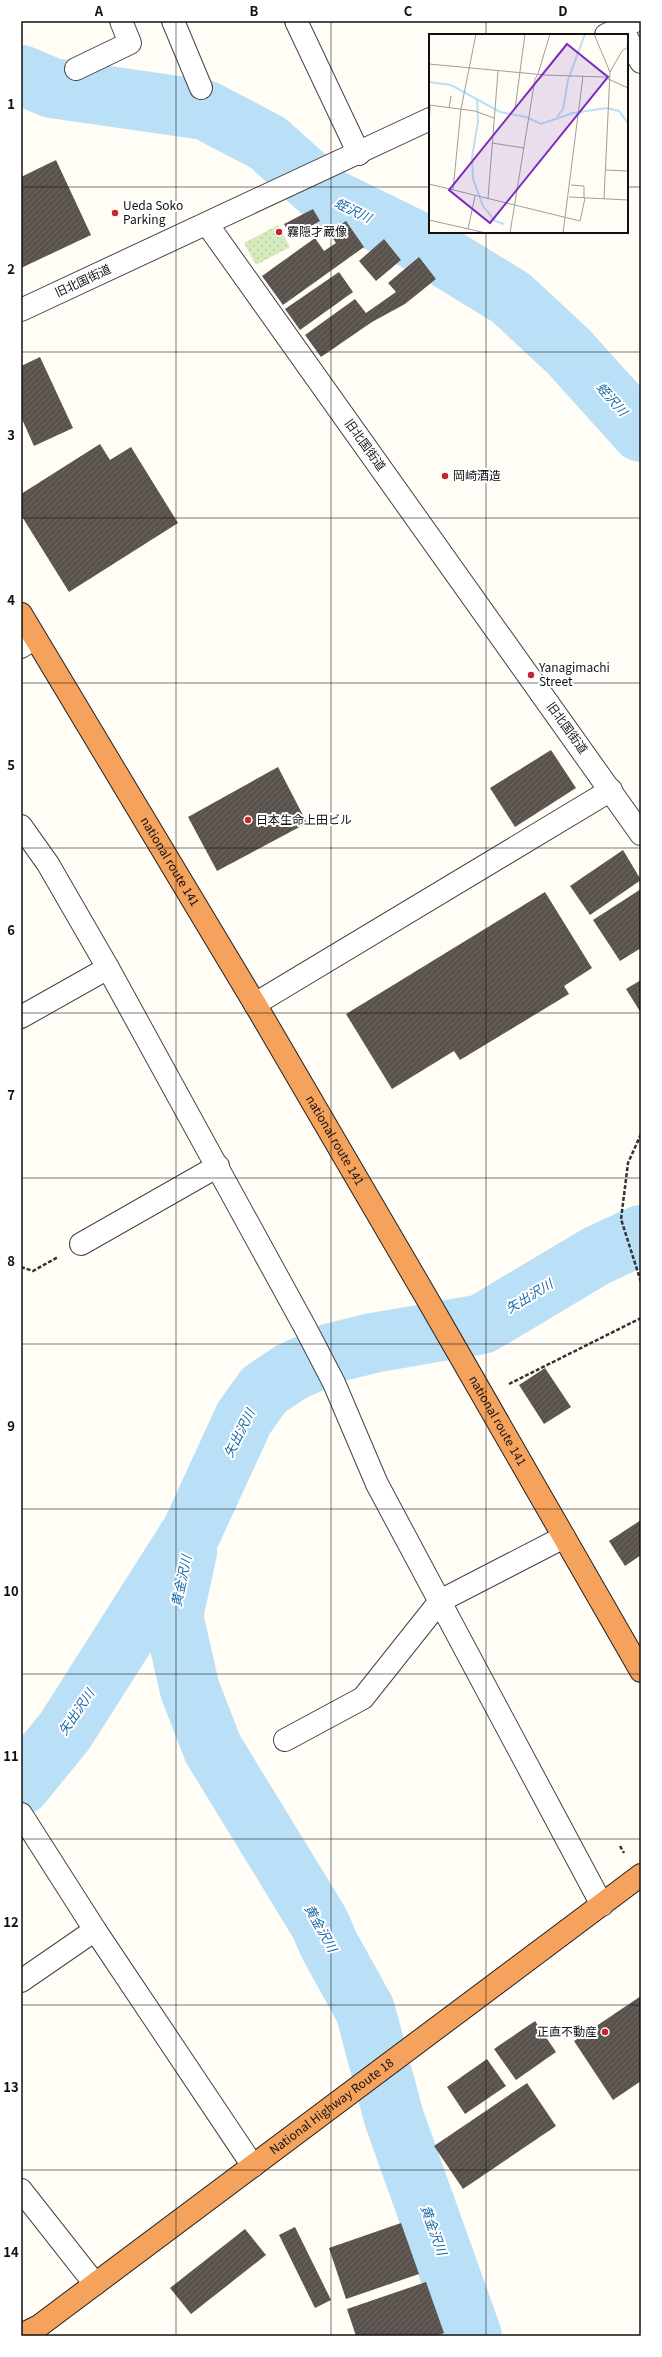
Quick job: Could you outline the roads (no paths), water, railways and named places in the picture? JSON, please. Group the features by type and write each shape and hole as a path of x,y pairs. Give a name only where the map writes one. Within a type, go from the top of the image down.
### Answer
{"highway":[{"name":"national route 141","path":"21,614 28,642 255,1004 483,1395 641,1671"},
{"name":"National Highway Route 18","path":"21,2335 39,2326 641,1875"}],"street":[{"path":"76,69 130,43 121,21"},
{"path":"173,21 200,88"},
{"path":"296,21 359,154"},
{"path":"628,40 641,62"},
{"path":"207,224 359,154 429,119"},
{"name":"旧北国街道","path":"21,310 207,224 641,834"},
{"path":"255,1004 611,790"},
{"path":"21,826 48,864 108,968 218,1166 306,1329 334,1383 377,1484 602,1905"},
{"path":"21,1017 108,968"},
{"path":"81,1244 218,1166"},
{"path":"285,1740 363,1698 440,1601 564,1537"},
{"path":"24,1819 95,1930 253,2166"},
{"path":"21,1981 95,1930"},
{"path":"21,2190 95,2284"}],"waterway":[{"name":"蛭沢川","path":"21,75 52,88 205,110 268,143 329,198 421,243 511,298 569,352 641,432"},
{"name":"矢出沢川","path":"21,1785 65,1731 192,1531 244,1418 264,1390 291,1372 332,1353 373,1343 482,1324 596,1256 641,1235"},
{"name":"黄金沢川","path":"187,1552 173,1616 190,1690 213,1749 320,1924 329,1945 365,2010 394,2118 472,2336"}],"place":[{"name":"Ueda Soko Parking","path":"115,213"},
{"name":"霧隠才蔵像","path":"279,232"},
{"name":"岡崎酒造","path":"445,476"},
{"name":"Yanagimachi Street","path":"531,675"},
{"name":"日本生命上田ビル","path":"248,820"},
{"name":"正直不動産","path":"605,2032"}]}
